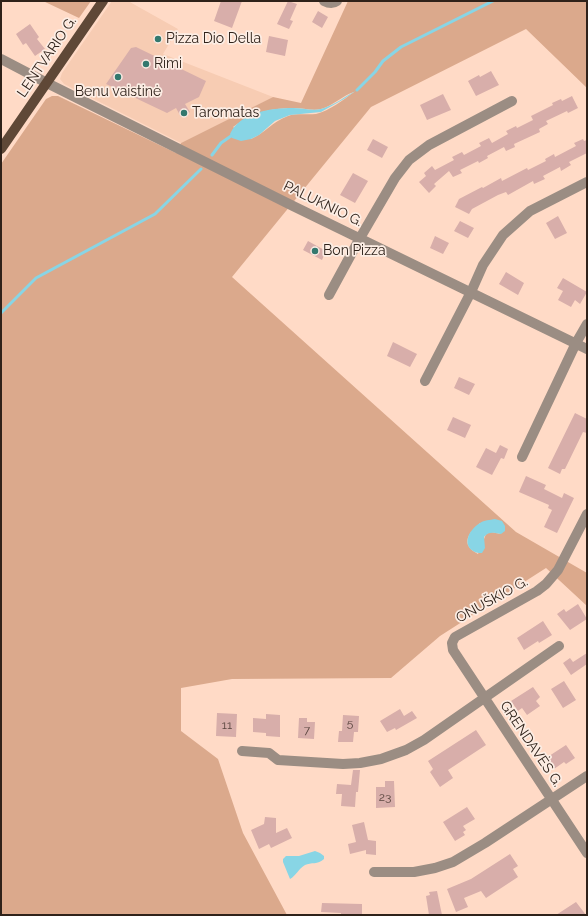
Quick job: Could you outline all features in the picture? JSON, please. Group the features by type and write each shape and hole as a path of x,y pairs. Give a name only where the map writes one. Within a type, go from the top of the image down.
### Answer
{"main road":[{"name":"LENTVARIO G.","path":"1,149 103,1"}],"street":[{"path":"324,1 328,3 335,3 337,1"},
{"name":"PALUKNIO G.","path":"1,59 587,349"},
{"path":"329,295 395,178 409,160 429,145 512,101"},
{"path":"425,381 471,292 483,265 503,235 530,211 587,182"},
{"path":"522,457 576,343 587,324"},
{"name":"ONUŠKIO G.","path":"453,650 452,643 455,637 537,591 546,584 558,570 587,514"},
{"path":"242,751 269,753 278,760 316,763 360,763 381,759 406,750 424,740 559,646"},
{"name":"GRENDAVĖS G.","path":"453,650 587,853"},
{"path":"374,872 414,872 435,868 453,862 552,800 587,776"}],"shaded area":[{"path":"43,1 91,1 79,18"},
{"path":"112,1 128,1 178,29 163,54 273,97 181,143 64,84 60,79 62,73"},
{"path":"348,1 587,1 587,88 526,29 371,107 232,277 516,532 587,573 587,606 546,568 440,636 391,678 232,679 181,688 181,731 218,759 243,833 287,915 1,915 1,164 46,99 52,96 58,96 176,153 181,143 273,97 301,103","holes":["354,92 336,105 321,113 294,115 282,118 251,139 233,127 247,118 269,110 294,108 318,110 330,106","480,523 501,534 491,532 486,534 478,554 472,550 467,542 472,531"]}],"water":[{"path":"357,90 321,112 290,115 275,121 259,135 251,139 241,141 232,138 230,134 241,121 257,113 266,110 284,108 314,110 326,108"},
{"path":"495,519 502,521 505,526 505,531 501,534 488,534 484,537 485,548 482,553 473,551 469,547 467,541 471,531 482,522"},
{"path":"315,851 324,856 324,859 319,862 305,865 290,879 283,859 286,856 299,856"}],"building":[{"path":"221,1 242,1 232,28 214,21"},
{"path":"288,1 297,4 290,20 293,21 289,29 277,24"},
{"path":"318,11 328,17 322,28 312,22"},
{"path":"30,24 39,37 37,39 45,49 35,56 26,43 23,45 16,34"},
{"path":"269,36 288,40 285,56 266,52"},
{"name":"Rimi","path":"136,47 206,81 199,97 185,104 190,112 181,117 176,108 167,113 106,84 131,48"},
{"path":"491,71 499,85 476,96 468,81"},
{"path":"443,94 451,110 427,120 420,105"},
{"path":"572,96 578,108 568,113 567,111 546,121 548,124 539,129 540,132 514,144 515,147 506,151 504,147 487,156 488,158 479,163 478,161 460,170 462,173 453,177 449,171 434,184 436,186 429,193 419,182 426,176 424,173 432,166 435,170 454,160 452,157 462,152 464,155 481,146 479,143 489,138 492,143 508,134 506,131 516,126 517,128 533,120 531,116 553,105 552,103 561,99 562,101"},
{"path":"373,139 388,147 382,158 367,150"},
{"path":"583,139 584,141 587,140 587,153 569,162 571,165 561,171 560,167 543,176 545,179 534,184 533,181 508,195 506,192 498,195 472,209 469,214 455,207 459,199 501,178 502,181 527,168 528,170 546,161 545,159 554,154 555,157 576,146 574,143"},
{"path":"353,173 368,181 355,203 340,195"},
{"path":"558,216 567,233 555,239 546,223"},
{"path":"460,221 474,228 468,238 454,231"},
{"path":"435,236 449,243 443,254 430,248"},
{"name":"Bon Pizza","path":"308,241 326,251 322,260 303,250"},
{"path":"506,272 524,283 518,295 499,284"},
{"path":"563,278 587,292 580,304 575,300 571,307 558,300 563,291 557,288"},
{"path":"393,342 417,354 410,367 387,356"},
{"path":"459,377 475,384 469,395 454,388"},
{"path":"575,413 587,419 587,433 583,432 565,469 562,469 560,474 548,468"},
{"path":"453,417 471,425 465,438 447,430"},
{"path":"500,445 508,449 504,459 501,458 492,475 476,467 486,448 496,453"},
{"path":"526,476 546,485 544,489 562,498 564,493 574,498 557,533 544,527 552,510 548,508 549,505 519,492"},
{"path":"578,604 587,619 570,630 557,614 564,609 566,612"},
{"path":"543,621 552,635 539,643 538,641 524,650 517,638"},
{"path":"587,653 587,664 571,675 563,663 570,658 573,662"},
{"path":"564,681 576,700 563,708 551,689"},
{"path":"533,687 540,697 536,701 540,706 527,715 522,708 518,711 511,701"},
{"path":"400,709 404,716 412,711 417,718 396,730 395,728 387,732 380,721"},
{"path":"217,713 237,714 236,737 216,736"},
{"path":"266,714 280,715 280,737 266,736 266,733 253,732 253,718 266,719"},
{"path":"343,715 359,716 358,732 354,732 353,742 338,742 339,731 342,731"},
{"path":"299,718 307,718 307,722 315,722 314,739 298,738"},
{"path":"476,730 486,745 448,770 453,778 440,787 430,772 433,769 428,761"},
{"path":"566,745 575,758 566,764 564,762 554,769 546,758"},
{"path":"353,770 360,770 355,807 341,806 342,794 336,794 337,784 351,785"},
{"path":"385,781 394,781 395,807 376,808 376,787 385,787"},
{"path":"467,807 475,819 463,826 466,830 463,832 465,835 455,841 443,822"},
{"path":"265,817 276,818 276,833 287,828 292,838 271,848 269,844 259,849 251,830 264,824"},
{"path":"364,822 368,840 376,841 376,855 366,854 366,850 350,854 348,844 356,842 352,825"},
{"path":"510,854 518,866 513,869 518,877 486,898 481,891 464,898 468,907 456,912 447,889 471,879"},
{"path":"437,891 442,915 429,915 426,896 430,895 429,892"},
{"path":"576,902 586,915 556,915"},
{"path":"322,903 362,904 362,915 341,915 341,913 321,912"}],"waterway":[{"path":"357,90 375,72 383,61 401,47 493,1"},
{"path":"212,155 221,143 231,136"},
{"path":"1,313 36,278 155,214 201,169"}],"place":[{"name":"Pizza Dio Della","path":"158,39"},
{"name":"Rimi","path":"146,64"},
{"name":"Benu vaistinė","path":"118,77"},
{"name":"Taromatas","path":"184,113"},
{"name":"Bon Pizza","path":"315,251"}]}
